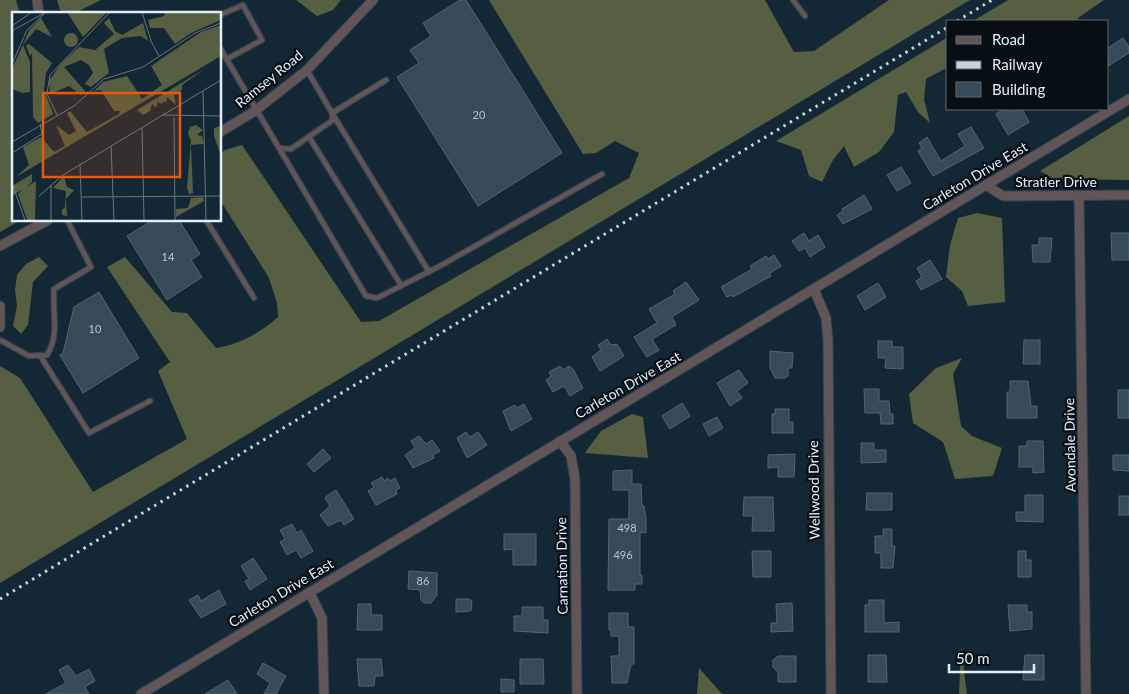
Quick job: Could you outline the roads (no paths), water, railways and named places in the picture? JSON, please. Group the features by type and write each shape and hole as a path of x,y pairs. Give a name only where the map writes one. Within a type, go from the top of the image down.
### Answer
{"street":[{"name":"Ramsey Road","path":"221,131 256,110 307,70 373,0"},
{"name":"Carleton Drive East","path":"141,694 1129,99"},
{"name":"Stratler Drive","path":"986,185 1003,196 1129,196"},
{"name":"Avondale Drive","path":"1079,196 1086,694"},
{"path":"0,246 46,221"},
{"name":"Wellwood Drive","path":"814,289 826,318 828,340 830,694"},
{"path":"0,306 0,327"},
{"name":"Carnation Drive","path":"560,441 571,456 574,479 577,694"},
{"path":"310,593 322,618 324,694"}],"lane":[{"path":"793,0 805,16"},
{"path":"221,15 243,6 262,40 227,59"},
{"path":"221,50 366,296 377,298 429,272 602,174"},
{"path":"307,70 429,272"},
{"path":"332,113 386,80"},
{"path":"279,148 291,150 333,120 332,113"},
{"path":"309,137 401,285"},
{"path":"0,340 29,356 41,357 47,355 54,336 56,320 54,289 91,267 68,221"},
{"path":"207,221 254,298"},
{"path":"41,357 89,433 150,402"}],"railway":[{"path":"959,20 992,0"},
{"path":"0,599 946,28"}]}
